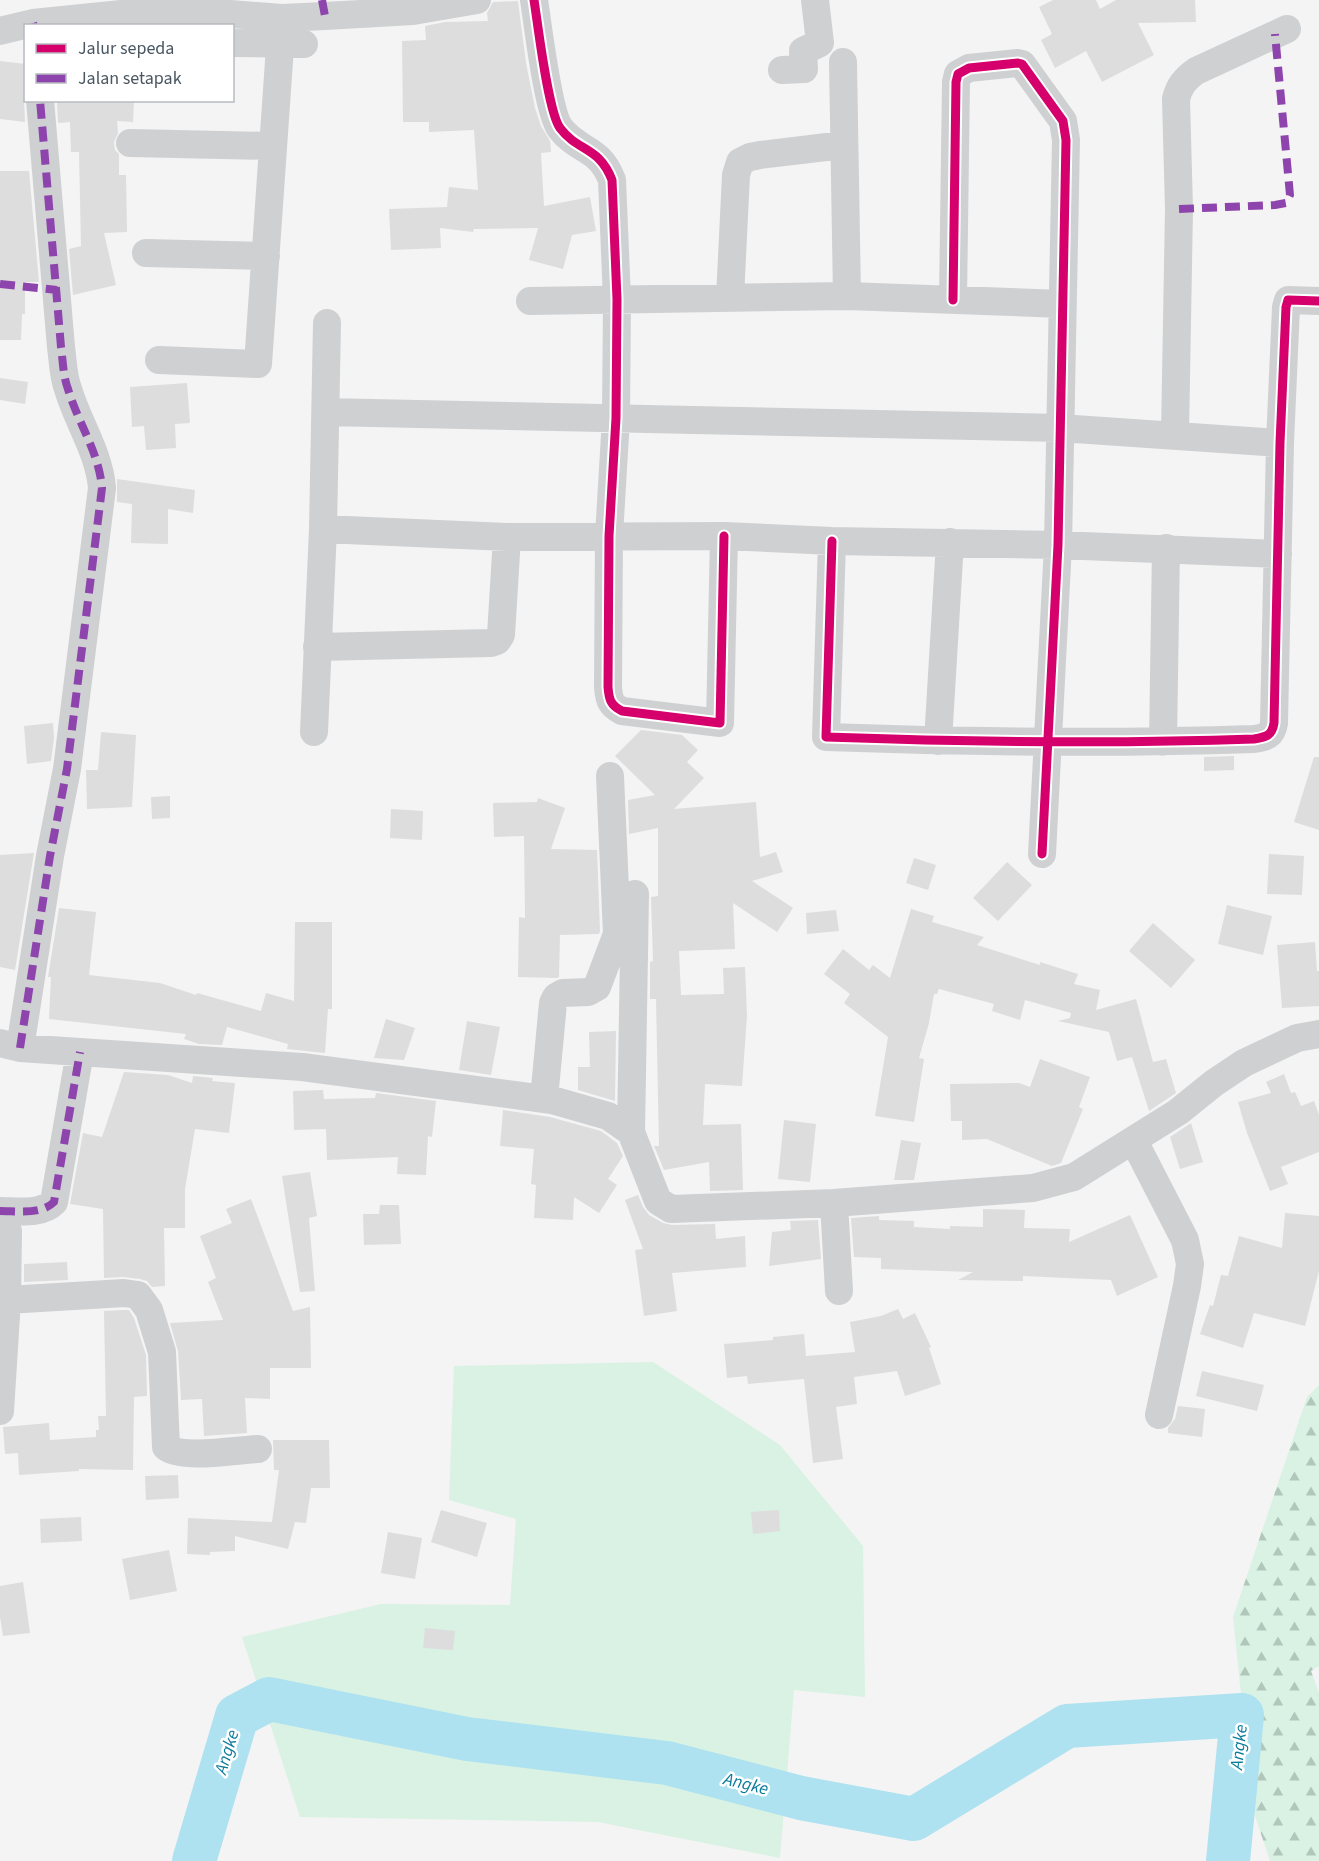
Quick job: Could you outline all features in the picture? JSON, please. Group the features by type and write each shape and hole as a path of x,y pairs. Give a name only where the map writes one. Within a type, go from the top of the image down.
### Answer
{"street":[{"path":"234,43 289,35 324,8 413,11 477,0"},
{"path":"534,0 552,108 559,127 568,137 607,165 612,180 617,299 616,418 609,536 610,700 614,707 622,711 720,723 724,536"},
{"path":"782,70 804,69 803,51 820,43 815,0"},
{"path":"42,24 140,12 205,12 289,35"},
{"path":"0,32 24,27"},
{"path":"1175,434 1179,209 1176,99 1185,79 1196,71 1287,28"},
{"path":"159,360 258,364 273,146 289,35"},
{"path":"843,62 847,297"},
{"path":"953,300 958,74 969,68 1022,64 1056,111 1065,131 1058,545 1042,854"},
{"path":"40,102 66,382 97,458 102,488 67,769 10,1046 302,1067 544,1099 608,1116 631,1132"},
{"path":"130,143 273,146"},
{"path":"730,298 736,175 740,162 760,155 843,144"},
{"path":"146,253 266,256"},
{"path":"530,301 847,297 1062,304"},
{"path":"832,541 826,737 939,741 1163,742 1267,737 1273,731 1280,443 1286,307 1288,300 1293,299 1319,301"},
{"path":"314,732 326,412 327,323"},
{"path":"326,412 1060,428 1175,434 1280,443"},
{"path":"322,529 507,537 724,536 832,541 1166,548 1278,554"},
{"path":"317,647 497,641 501,635 507,537"},
{"path":"939,741 950,542"},
{"path":"1163,742 1166,548"},
{"path":"544,1099 556,997 563,993 588,992 597,987 617,934 610,776"},
{"path":"635,894 631,1132 658,1201 671,1209 834,1203 1033,1188 1074,1177 1178,1112 1214,1083 1244,1063 1297,1038 1319,1034"},
{"path":"0,1411 7,1299 8,1231 0,1212 42,1210 49,1208 54,1202 80,1052"},
{"path":"1134,1141 1185,1240 1190,1264 1159,1415"},
{"path":"834,1203 839,1292"},
{"path":"7,1299 138,1294 149,1310 162,1352 166,1447 172,1452 184,1453 258,1449"}],"green space":[{"path":"653,1362 780,1445 863,1546 865,1697 794,1690 780,1858 598,1822 300,1817 242,1637 381,1604 510,1605 516,1519 449,1500 454,1366"},
{"path":"1319,1385 1319,1666 1311,1671 1319,1693 1319,1861 1270,1861 1253,1810 1233,1617 1307,1397"}],"building":[{"path":"1053,0 1096,0 1100,9 1116,0 1195,0 1196,22 1138,23 1154,55 1102,82 1086,51 1055,68 1041,40 1052,34 1039,7"},
{"path":"518,1 526,63 535,108 541,126 550,141 551,152 541,153 544,206 590,197 596,231 572,235 563,269 529,260 538,228 474,229 473,232 440,228 441,248 391,250 389,209 447,207 449,187 478,190 474,130 429,132 429,122 403,122 402,41 426,40 425,26 445,22 488,21 487,13 493,2"},
{"path":"0,61 24,64 25,122 0,119"},
{"path":"57,102 134,102 133,122 117,121 118,133 114,142 115,150 119,154 119,175 126,175 127,232 104,233 116,285 73,295 69,249 81,246 79,152 71,152 70,122 58,123"},
{"path":"0,171 29,171 39,282 25,282 25,314 22,314 21,340 0,340"},
{"path":"0,378 28,382 25,404 0,400"},
{"path":"187,383 190,423 175,424 176,448 146,450 144,426 132,427 130,387"},
{"path":"117,479 195,490 193,513 168,509 168,544 131,543 132,504 117,502"},
{"path":"53,723 51,761 27,764 24,726"},
{"path":"641,730 682,735 698,750 687,762 704,778 674,809 756,802 760,857 776,852 783,872 752,881 793,908 777,932 733,903 735,949 679,951 681,995 724,994 723,968 745,967 747,1016 742,1086 705,1084 703,1125 741,1124 743,1190 710,1191 709,1162 664,1170 654,1146 659,1146 656,999 650,999 650,962 653,961 651,897 658,896 658,828 629,834 628,800 655,795 615,756"},
{"path":"101,732 136,735 132,807 87,809 86,770 98,770"},
{"path":"1234,756 1234,770 1204,771 1204,757"},
{"path":"1314,757 1319,757 1319,830 1294,822"},
{"path":"170,796 170,818 152,819 151,797"},
{"path":"538,798 565,808 551,849 597,850 600,931 599,934 560,935 559,977 557,978 518,977 519,917 525,918 524,836 494,837 493,803 537,802"},
{"path":"391,809 423,811 422,840 390,838"},
{"path":"34,853 15,970 0,967 0,855"},
{"path":"1269,854 1304,856 1302,895 1267,894"},
{"path":"914,858 936,865 928,890 906,883"},
{"path":"1007,862 1032,885 998,921 973,898"},
{"path":"1227,905 1272,916 1263,955 1218,944"},
{"path":"59,908 96,912 89,975 160,983 196,995 197,993 261,1011 266,993 294,1001 295,922 332,922 332,1009 328,1009 325,1053 287,1049 288,1044 227,1027 222,1045 199,1044 184,1039 186,1034 49,1019 51,977 48,977"},
{"path":"911,909 934,916 932,922 984,937 977,945 1040,965 1040,962 1078,974 1074,984 1100,990 1096,1010 1136,999 1153,1062 1166,1059 1176,1093 1149,1111 1132,1057 1117,1061 1109,1032 1058,1021 1070,1018 1071,1013 1025,1000 1020,1020 992,1011 994,1004 939,989 937,994 934,994 919,1058 924,1059 914,1122 875,1116 888,1037 844,1003 850,994 824,974 843,949 869,970 873,965 890,978"},
{"path":"836,910 839,931 807,934 806,913"},
{"path":"1153,923 1195,960 1171,988 1129,951"},
{"path":"1315,942 1317,971 1319,971 1319,1006 1282,1008 1277,945"},
{"path":"386,1019 415,1028 404,1060 374,1058"},
{"path":"467,1021 500,1027 491,1075 459,1070"},
{"path":"616,1031 615,1101 578,1090 578,1067 590,1067 589,1032"},
{"path":"1040,1059 1090,1077 1079,1107 1083,1109 1061,1163 1052,1166 987,1139 962,1140 962,1121 951,1121 950,1084 1019,1083 1030,1087"},
{"path":"124,1072 168,1075 192,1083 193,1076 213,1078 212,1081 235,1083 229,1133 195,1129 185,1189 185,1228 164,1228 165,1286 152,1287 147,1281 140,1279 104,1278 103,1209 70,1204 83,1133 102,1137"},
{"path":"1284,1074 1291,1093 1295,1092 1301,1106 1314,1101 1319,1115 1319,1152 1281,1167 1288,1184 1270,1191 1247,1133 1238,1102 1271,1093 1266,1082"},
{"path":"323,1090 324,1099 375,1098 376,1093 436,1101 432,1137 428,1136 426,1175 397,1174 398,1157 327,1160 326,1129 294,1130 293,1091"},
{"path":"503,1110 550,1117 601,1131 617,1143 623,1156 608,1179 617,1185 599,1213 574,1197 573,1220 534,1218 536,1185 531,1184 534,1149 500,1146"},
{"path":"784,1120 816,1124 810,1182 778,1179"},
{"path":"1191,1123 1203,1162 1180,1169 1170,1137"},
{"path":"901,1140 921,1143 914,1180 894,1180"},
{"path":"310,1172 317,1216 309,1218 315,1291 300,1292 282,1176"},
{"path":"638,1195 649,1215 663,1223 672,1225 715,1224 716,1239 745,1236 746,1267 672,1273 677,1311 644,1316 635,1250 643,1249 625,1200"},
{"path":"251,1199 293,1311 310,1307 311,1368 270,1368 270,1399 245,1398 247,1433 204,1436 202,1399 181,1400 178,1351 170,1323 223,1320 208,1282 216,1278 200,1236 232,1223 226,1209"},
{"path":"380,1205 399,1205 401,1244 364,1245 363,1214 379,1214"},
{"path":"983,1209 1025,1210 1024,1228 1070,1229 1069,1242 1130,1215 1158,1277 1117,1296 1111,1280 1023,1276 1023,1281 958,1280 973,1272 881,1269 881,1258 854,1257 851,1218 879,1216 879,1220 914,1221 914,1227 950,1229 950,1226 983,1227"},
{"path":"1285,1213 1319,1216 1319,1271 1305,1326 1254,1313 1243,1348 1200,1334 1210,1305 1213,1306 1221,1275 1228,1276 1239,1236 1282,1248"},
{"path":"818,1220 821,1259 769,1266 772,1232 791,1230 790,1221"},
{"path":"67,1262 68,1280 24,1282 24,1264"},
{"path":"898,1309 903,1319 915,1313 931,1347 929,1348 941,1384 905,1396 897,1371 854,1377 857,1404 836,1407 843,1459 813,1463 804,1379 748,1384 747,1376 727,1378 724,1344 773,1340 773,1337 804,1334 806,1356 855,1352 850,1322 881,1316"},
{"path":"129,1310 134,1318 146,1355 147,1396 134,1397 133,1470 79,1469 79,1471 19,1475 18,1453 5,1454 3,1427 49,1423 50,1440 96,1437 96,1430 99,1430 98,1416 106,1416 104,1311"},
{"path":"1202,1371 1264,1385 1257,1411 1196,1396"},
{"path":"1178,1406 1205,1409 1202,1437 1168,1433"},
{"path":"273,1440 329,1440 330,1488 311,1488 306,1523 295,1522 288,1549 235,1536 235,1551 210,1552 210,1555 187,1554 188,1518 272,1522 279,1470 274,1470"},
{"path":"178,1475 179,1498 146,1500 145,1476"},
{"path":"441,1510 487,1523 477,1557 431,1542"},
{"path":"779,1510 780,1531 753,1534 751,1512"},
{"path":"81,1517 82,1541 41,1543 40,1519"},
{"path":"388,1532 422,1538 415,1579 381,1573"},
{"path":"169,1550 177,1591 130,1600 122,1559"},
{"path":"23,1582 30,1633 3,1636 0,1617 0,1586"},
{"path":"425,1628 455,1631 453,1650 423,1648"}],"waterway":[{"name":"Angke","path":"194,1861 237,1716 269,1699 467,1739 667,1763 801,1798 914,1819 1067,1726 1242,1715 1228,1861"}],"marked path":[{"path":"322,0 325,16"},
{"path":"1179,209 1286,203 1290,195 1275,34"},
{"path":"20,1048 50,856 67,769 102,488 97,462 72,402 64,374 40,102"},
{"path":"0,284 57,290"},
{"path":"0,1211 36,1211 54,1202 80,1052"}],"cycle path":[{"path":"534,0 551,105 556,119 567,136 601,161 612,180 617,299 616,418 609,536 608,687 611,701 618,709 720,723 724,536"},
{"path":"953,300 956,82 958,74 969,68 1022,64 1063,121 1066,140 1058,545 1042,854"},
{"path":"832,541 826,737 1093,742 1200,741 1254,739 1265,736 1272,731 1274,723 1280,443 1286,307 1288,300 1319,301"}]}
